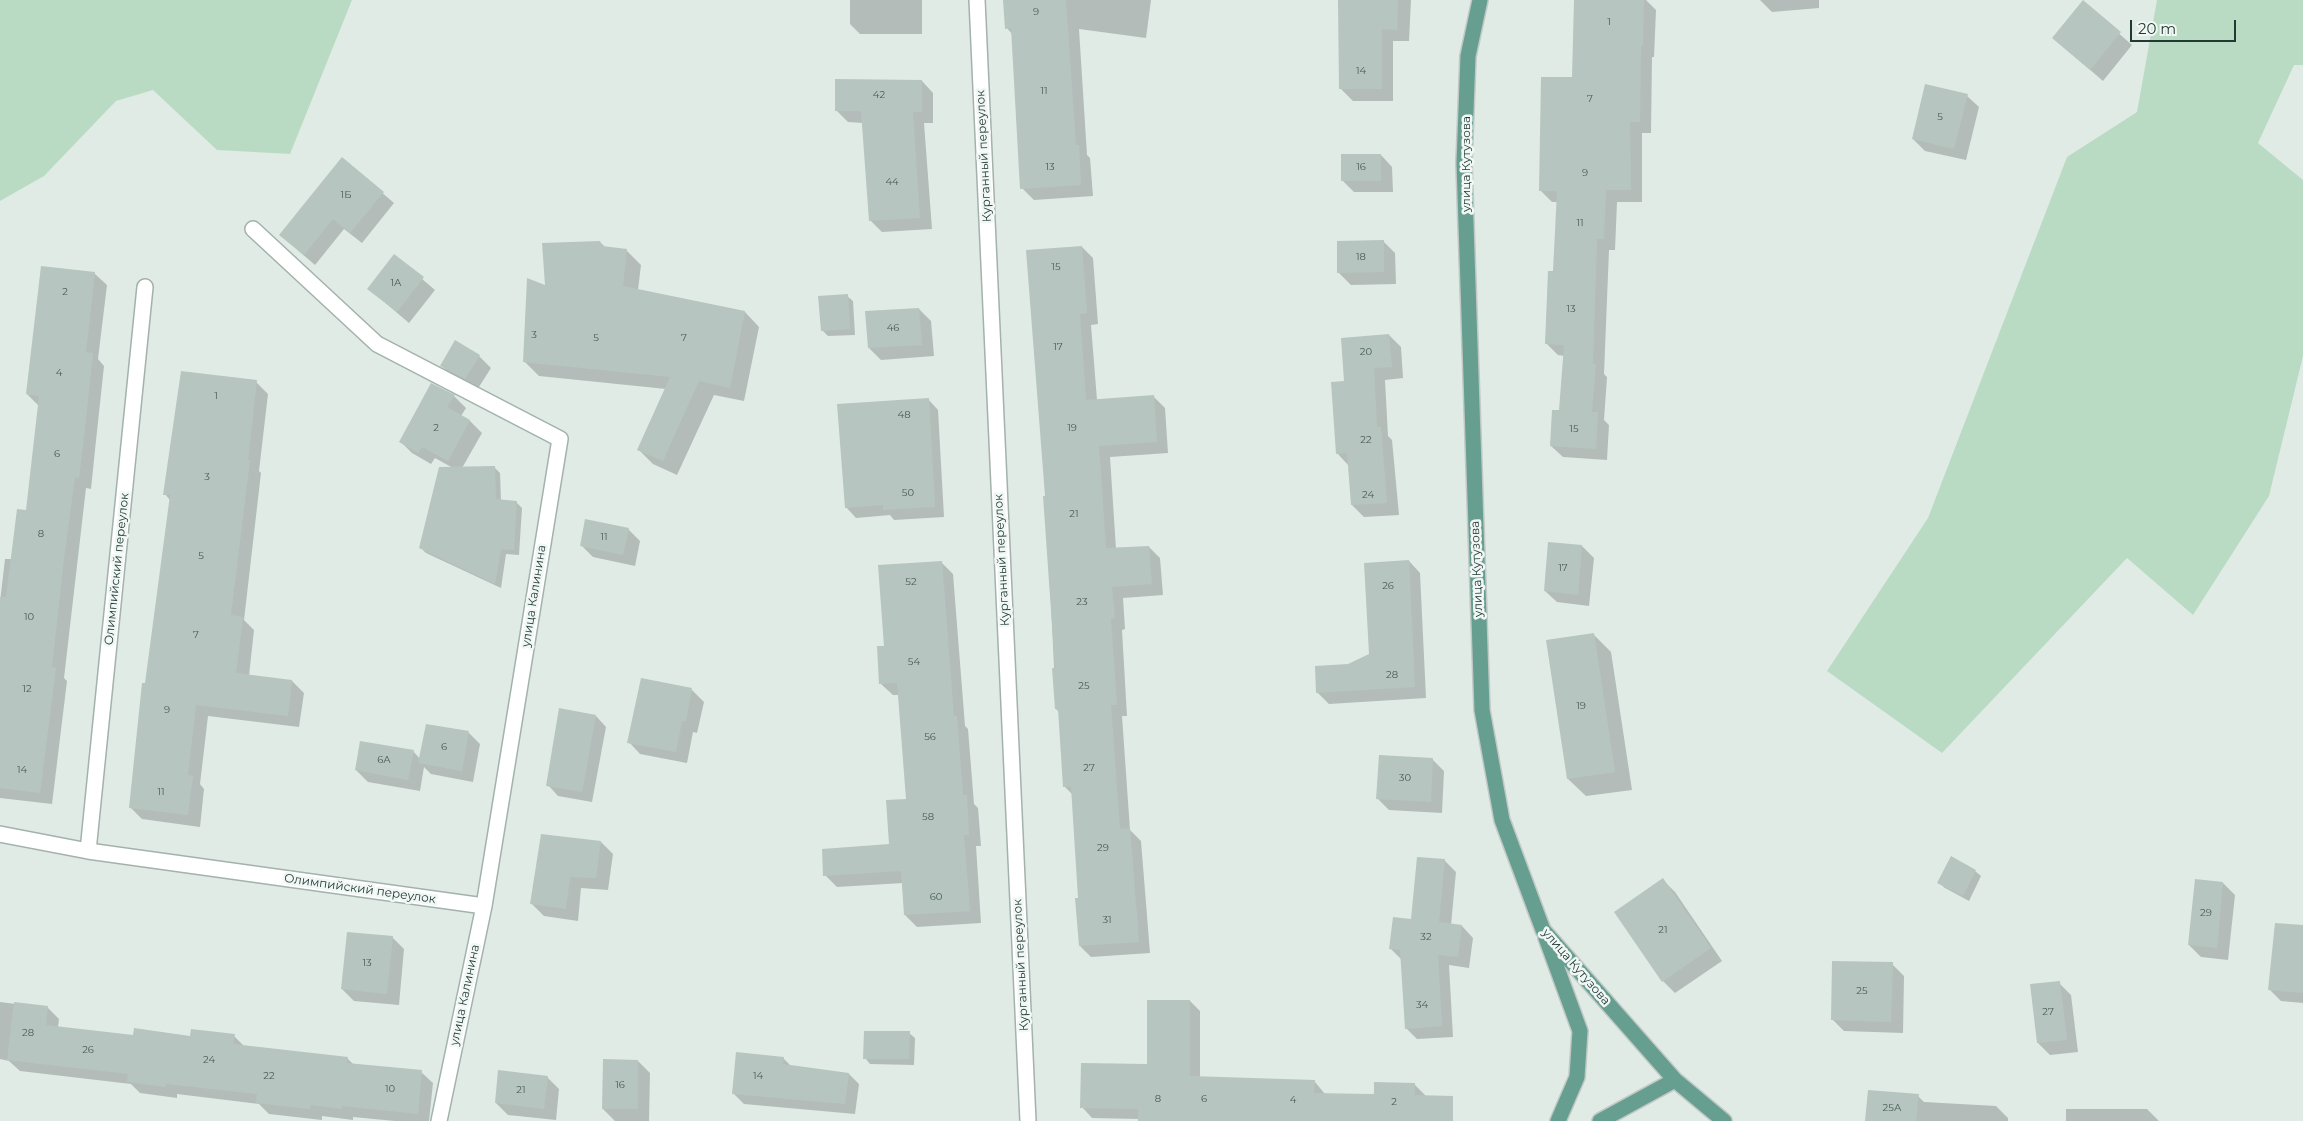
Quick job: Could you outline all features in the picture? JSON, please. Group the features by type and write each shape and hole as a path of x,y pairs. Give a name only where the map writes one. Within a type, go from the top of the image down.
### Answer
{"main road":[{"name":"улица Кутузова","path":"1480,0 1468,56 1464,163 1482,710 1502,820 1543,930 1675,1080 1724,1121"},
{"path":"1543,930 1580,1031 1577,1077 1558,1121"},
{"path":"1600,1121 1675,1080"}],"street":[{"name":"Курганный переулок","path":"976,0 1028,1121"},
{"name":"улица Калинина","path":"253,229 378,344 560,439 484,906 439,1121"},
{"name":"Олимпийский переулок","path":"88,850 145,287"},
{"name":"Олимпийский переулок","path":"0,834 88,850 484,906"}],"green space":[{"path":"0,0 352,0 290,154 217,150 153,90 116,101 44,176 0,201"},
{"path":"2157,0 2303,0 2303,65 2294,65 2258,143 2303,180 2303,356 2269,496 2193,615 2127,558 1942,753 1827,671 1928,518 2067,157 2137,112"}],"building":[{"path":"1003,0 1066,0 1076,145 1079,145 1081,185 1020,189 1011,28 1005,29"},
{"path":"1338,0 1398,0 1397,30 1382,29 1382,89 1339,89"},
{"path":"1574,0 1644,0 1640,122 1630,122 1631,190 1606,190 1604,239 1597,239 1593,364 1596,364 1592,412 1598,412 1596,449 1550,446 1552,410 1559,410 1564,345 1545,344 1548,271 1553,271 1557,191 1539,191 1541,77 1572,77"},
{"path":"2083,0 2121,32 2090,70 2052,38"},
{"path":"835,79 922,80 922,112 913,112 920,218 869,221 861,111 835,111"},
{"path":"1925,84 1968,94 1954,149 1912,139"},
{"path":"1341,154 1381,154 1381,181 1341,181"},
{"path":"342,157 384,192 350,233 333,219 304,255 279,235"},
{"path":"1384,240 1384,272 1337,273 1337,241"},
{"path":"600,241 602,246 627,249 623,286 745,311 730,388 699,381 663,461 637,450 670,377 523,362 527,278 545,285 542,243"},
{"path":"1082,246 1087,313 1080,314 1086,400 1154,395 1157,442 1099,446 1106,548 1149,546 1152,584 1112,587 1115,618 1111,619 1117,705 1111,705 1120,829 1130,828 1139,942 1079,946 1075,898 1078,898 1071,787 1063,787 1058,709 1055,709 1052,668 1055,668 1043,496 1045,496 1026,250"},
{"path":"394,254 424,277 397,312 367,289"},
{"path":"41,266 95,272 86,352 93,353 79,478 75,477 64,559 52,667 56,668 40,793 0,788 0,597 6,597 17,509 26,510 39,396 26,394"},
{"path":"848,294 850,329 821,331 818,296"},
{"path":"919,308 922,345 868,348 865,311"},
{"path":"1389,334 1392,367 1374,368 1377,427 1381,427 1387,503 1351,505 1347,453 1336,454 1331,382 1344,381 1341,338"},
{"path":"455,340 480,355 465,379 440,366"},
{"path":"181,371 257,380 248,460 250,460 231,615 243,617 236,673 292,680 288,716 196,705 188,775 193,776 188,815 129,808 142,683 145,683 170,495 163,495"},
{"path":"431,383 455,395 447,407 470,420 448,461 422,447 418,453 399,442"},
{"path":"929,398 935,507 883,510 883,505 845,508 837,404"},
{"path":"495,466 496,499 517,501 514,550 501,549 495,584 419,548 439,467"},
{"path":"585,519 629,528 623,555 580,546"},
{"path":"1548,542 1582,545 1578,595 1544,591"},
{"path":"1409,560 1415,687 1316,693 1315,666 1348,664 1369,654 1364,563"},
{"path":"942,561 954,716 957,716 963,795 967,795 969,835 964,835 970,911 904,915 901,871 823,876 822,849 889,844 886,800 906,799 897,683 879,684 877,646 884,646 878,565"},
{"path":"1594,633 1615,772 1567,779 1546,640"},
{"path":"641,678 692,688 686,721 682,721 676,752 627,743"},
{"path":"559,708 596,715 582,792 546,786"},
{"path":"426,724 469,731 462,771 418,763"},
{"path":"360,741 414,750 408,780 355,770"},
{"path":"1379,755 1433,758 1431,802 1376,799"},
{"path":"541,834 601,841 596,878 570,877 566,909 530,904"},
{"path":"1951,856 1976,870 1963,896 1937,883"},
{"path":"1417,857 1445,859 1439,922 1462,925 1458,957 1438,955 1442,1026 1405,1029 1400,950 1389,949 1393,917 1411,919"},
{"path":"1663,878 1711,948 1662,982 1614,912"},
{"path":"2195,879 2223,882 2217,948 2188,945"},
{"path":"2275,923 2303,925 2303,993 2268,990"},
{"path":"347,932 393,936 387,994 341,989"},
{"path":"1832,961 1893,962 1891,1022 1831,1020"},
{"path":"2060,981 2067,1040 2037,1043 2030,984"},
{"path":"1147,1000 1190,1000 1190,1076 1315,1080 1314,1093 1374,1094 1374,1082 1415,1083 1415,1095 1453,1096 1453,1121 1138,1121 1138,1109 1080,1108 1081,1063 1147,1064"},
{"path":"14,1002 48,1006 46,1025 133,1035 134,1028 190,1036 191,1029 235,1034 233,1044 348,1057 347,1063 422,1070 418,1114 342,1106 342,1109 311,1105 310,1109 256,1103 257,1094 166,1084 166,1087 127,1082 128,1074 7,1060"},
{"path":"864,1031 910,1031 909,1059 863,1059"},
{"path":"736,1052 784,1057 783,1064 849,1073 845,1104 732,1094"},
{"path":"603,1059 638,1060 638,1109 602,1109"},
{"path":"498,1070 548,1076 544,1109 495,1103"},
{"path":"1868,1090 1919,1094 1916,1121 1865,1121"}]}
